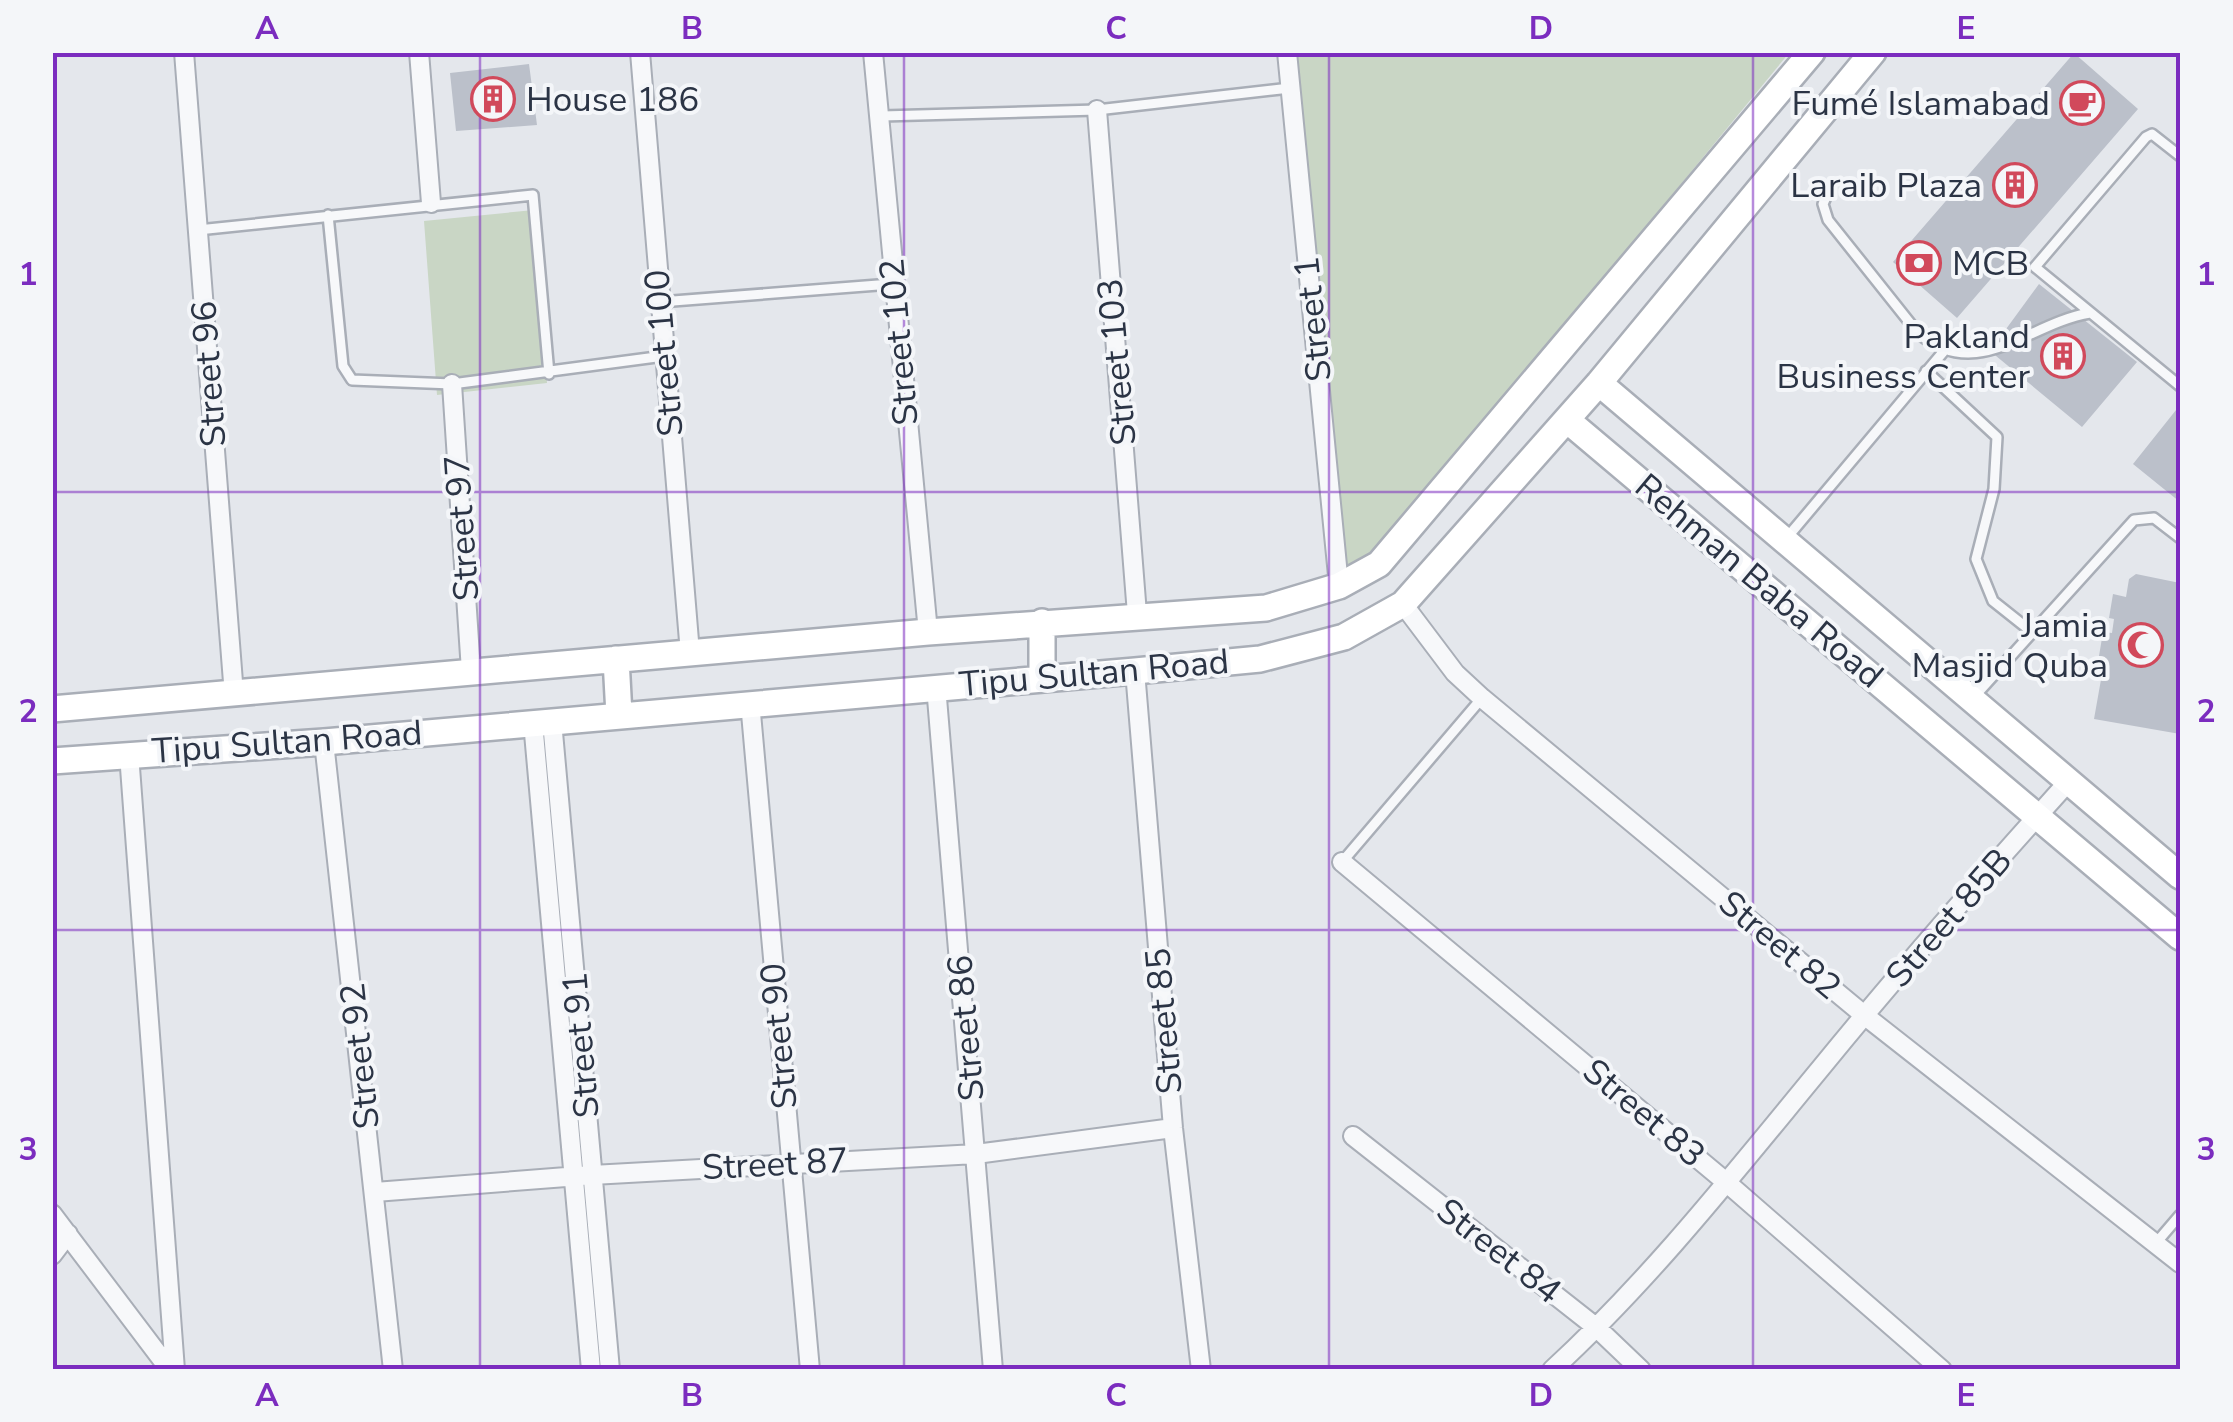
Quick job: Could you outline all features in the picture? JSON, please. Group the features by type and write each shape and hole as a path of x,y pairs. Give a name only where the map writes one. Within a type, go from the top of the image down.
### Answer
{"street":[{"name":"Street 96","path":"184,52 234,695"},
{"path":"419,52 431,203"},
{"name":"Street 100","path":"640,52 690,653"},
{"name":"Street 102","path":"873,52 928,632"},
{"name":"Street 1","path":"1287,52 1340,586"},
{"name":"Tipu Sultan Road","path":"52,709 1138,614 1266,608 1340,586 1379,564 1812,52"},
{"name":"Tipu Sultan Road","path":"52,760 324,742 750,702 1135,672 1260,658 1344,637 1403,604 1599,384 1873,52"},
{"name":"Street 103","path":"1097,110 1138,614"},
{"path":"1754,121 1789,151"},
{"name":"Street 97","path":"452,384 472,672"},
{"name":"Rehman Baba Road","path":"1599,384 2180,876"},
{"name":"Rehman Baba Road","path":"1567,420 2180,936"},
{"name":"Street 82","path":"1403,604 1455,674 1482,698 1864,1015 2180,1263"},
{"path":"1042,622 1042,678"},
{"path":"616,659 620,714"},
{"name":"Street 85","path":"1135,672 1174,1128 1201,1370"},
{"name":"Street 86","path":"936,686 993,1370"},
{"name":"Street 90","path":"750,702 810,1370"},
{"name":"Street 91","path":"542,722 583,1175 610,1370"},
{"name":"Street 92","path":"324,742 393,1370"},
{"path":"129,754 173,1370"},
{"name":"Street 85B","path":"1552,1370 1597,1328 1726,1182 1864,1015 2069,782"},
{"name":"Street 83","path":"1342,862 1726,1182 1942,1370"},
{"name":"Street 87","path":"375,1192 583,1175 976,1154 1174,1128"},
{"name":"Street 84","path":"1353,1136 1597,1328 1642,1370"},
{"path":"583,1175 591,1370"},
{"path":"52,1214 173,1370"},
{"path":"52,1255 68,1234"}],"lane":[{"path":"882,116 1097,110 1290,88"},
{"path":"2178,380 2037,270 2036,264 2146,136 2152,134 2180,156"},
{"path":"1830,188 1823,204 1828,220 1918,333 1944,351 1979,354 2064,317 2090,313"},
{"path":"198,230 534,194 549,374"},
{"path":"328,215 342,366 352,380 452,384 664,356"},
{"path":"659,302 892,284"},
{"path":"1784,540 1944,351"},
{"path":"1926,371 1997,437 1994,489 1976,558 1993,601 2032,632"},
{"path":"1972,698 2134,520 2154,518 2180,538"},
{"path":"1342,862 1482,698"},
{"path":"2156,1243 2180,1216"}],"green space":[{"path":"1294,53 1789,53 1376,554 1346,575"},
{"path":"534,210 547,383 437,395 424,221"}],"building":[{"name":"Laraib Plaza","path":"2074,53 2138,109 1957,318 1893,262"},
{"name":"House 186","path":"529,64 537,125 456,131 450,73"},
{"name":"Pakland Business Center","path":"2039,284 2137,362 2082,427 1990,351"},
{"path":"2180,405 2180,502 2133,464"},
{"name":"Jamia Masjid Quba","path":"2136,574 2180,583 2180,734 2094,719 2105,657 2099,656 2103,632 2112,633 2114,619 2109,618 2113,594 2126,597 2129,579"}],"place":[{"name":"House 186","path":"493,99"},
{"name":"Fumé Islamabad","path":"2082,103"},
{"name":"Laraib Plaza","path":"2015,185"},
{"name":"MCB","path":"1919,263"},
{"name":"Pakland Business Center","path":"2063,356"},
{"name":"Jamia Masjid Quba","path":"2141,645"}]}
